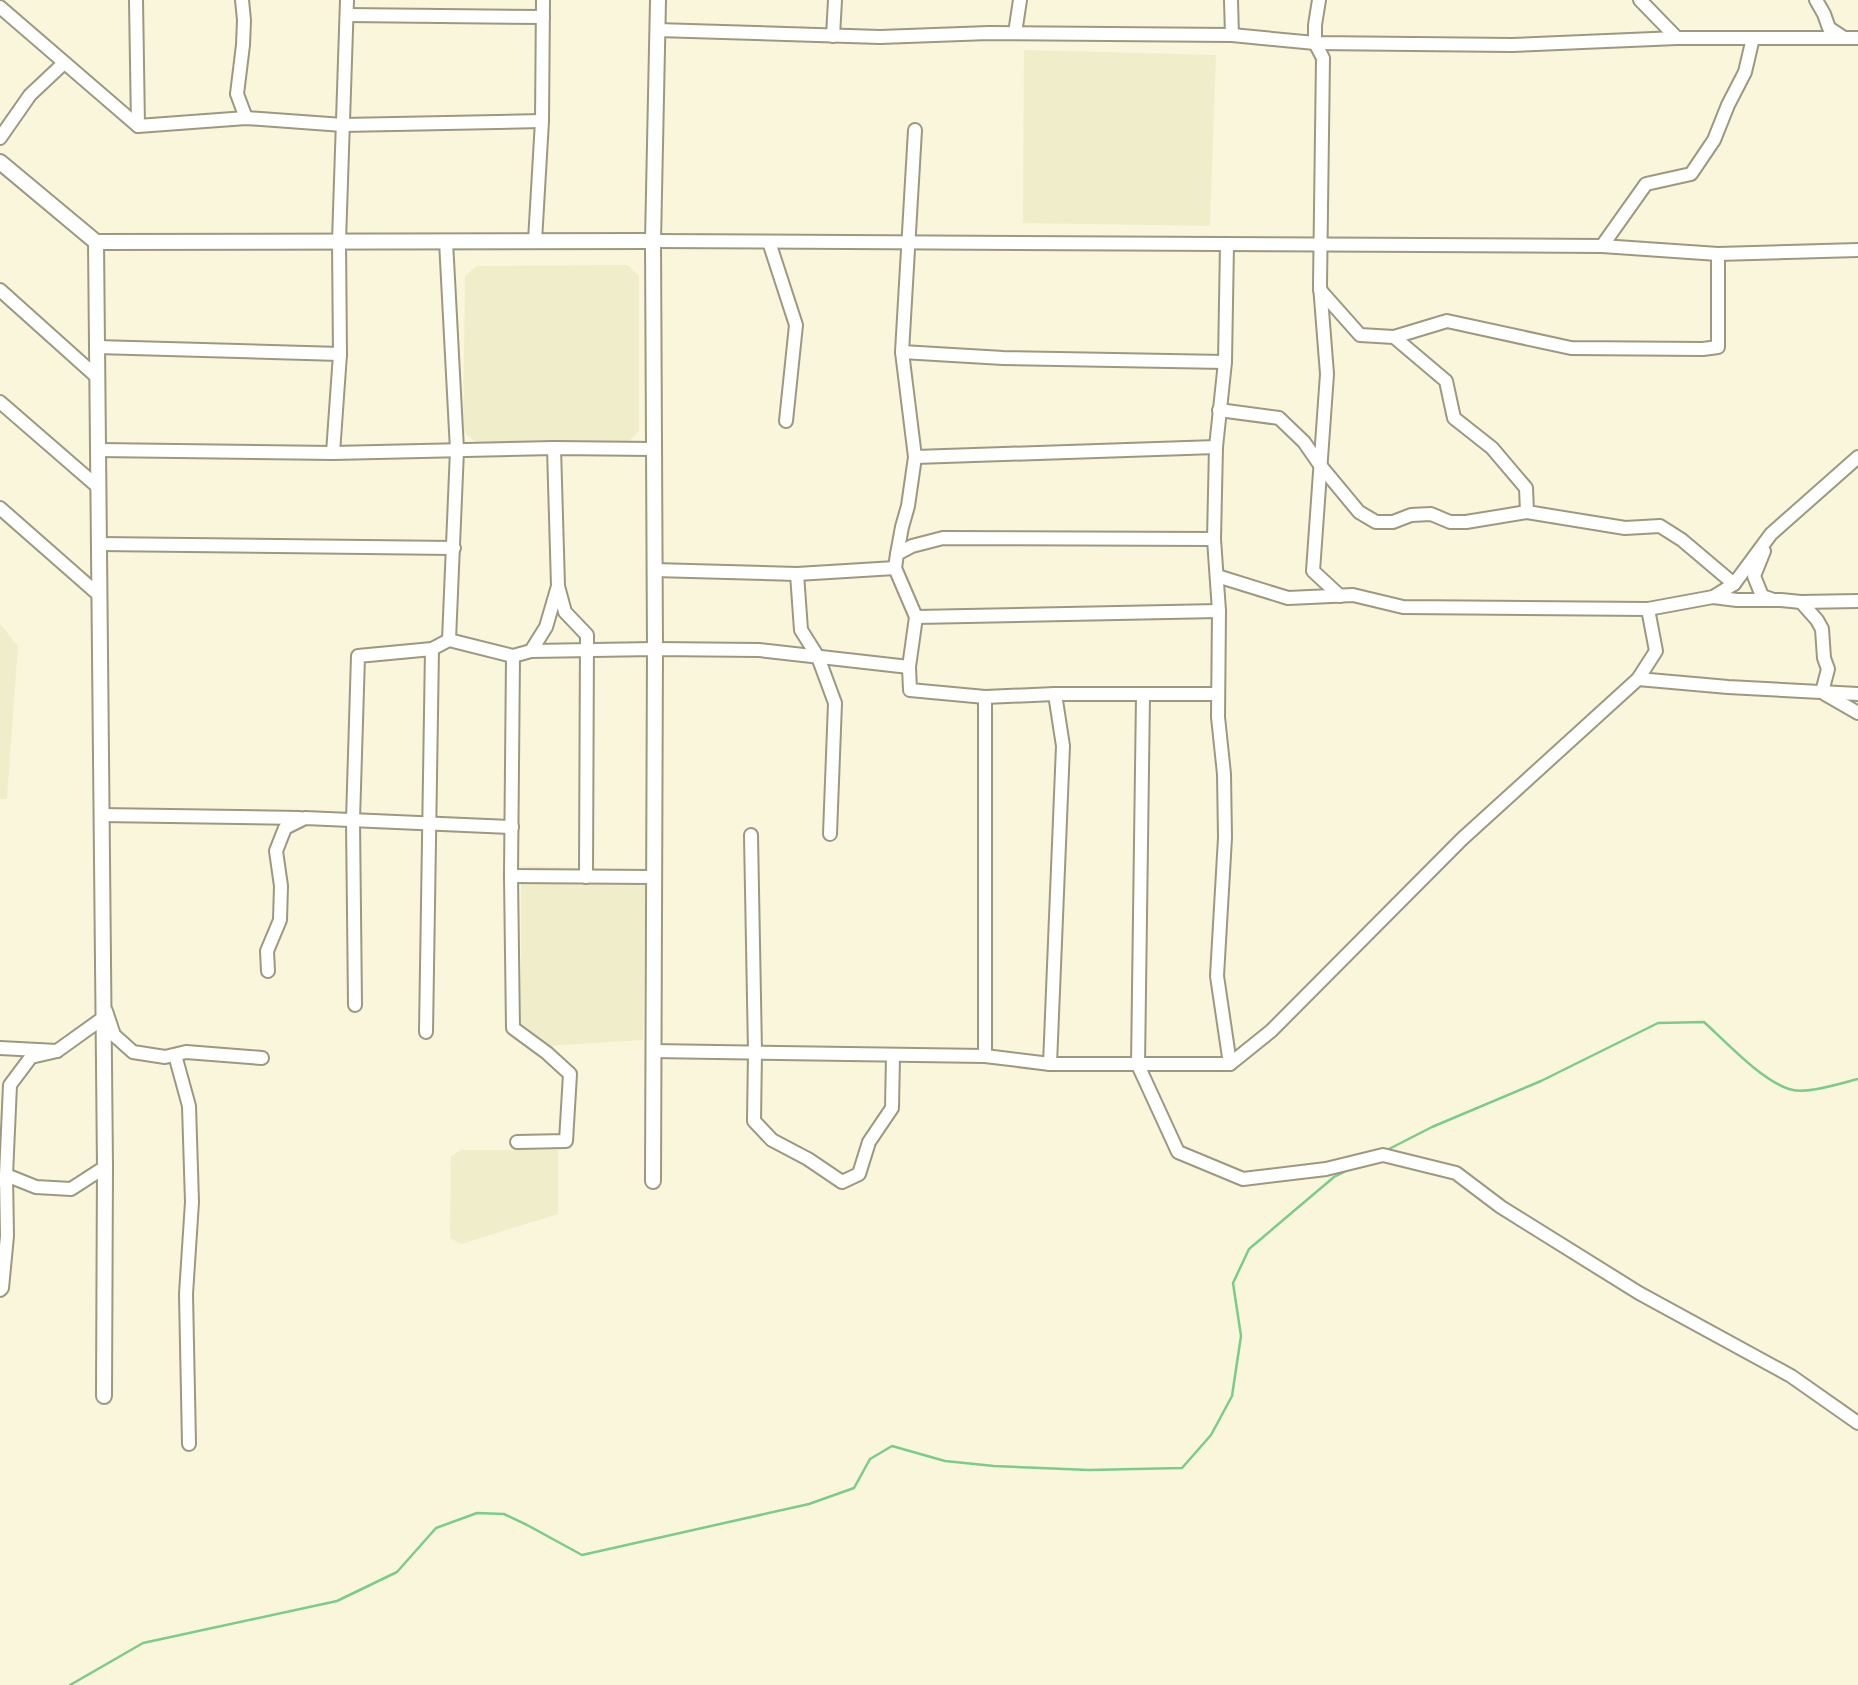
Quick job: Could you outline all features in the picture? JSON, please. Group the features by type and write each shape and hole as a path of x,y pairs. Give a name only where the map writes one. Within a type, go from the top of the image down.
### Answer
{"street":[{"path":"136,0 138,126"},
{"path":"242,0 244,33 237,94 246,118"},
{"path":"334,453 340,354 339,242 347,0"},
{"path":"535,242 542,121 543,0"},
{"path":"653,1181 653,241 658,0"},
{"path":"834,36 835,0"},
{"path":"1015,33 1020,0"},
{"path":"1231,0 1232,35"},
{"path":"1319,0 1315,43 1323,58 1320,289 1326,374 1313,571 1340,596"},
{"path":"1640,0 1677,38"},
{"path":"1816,0 1829,28 1844,37"},
{"path":"0,7 138,126 246,118 343,125 542,121"},
{"path":"347,15 543,17"},
{"path":"657,30 880,37 1015,33 1232,35 1315,43 1512,45 1677,38 1858,38"},
{"path":"1602,246 1646,184 1690,174 1714,140 1745,72 1753,38"},
{"path":"0,138 30,95 64,63"},
{"path":"915,130 902,352 915,457 895,568 916,617 909,667 910,690 985,697 1218,694"},
{"path":"0,162 96,242 653,241 1602,246 1718,254 1858,250"},
{"path":"96,242 105,1167 104,1396"},
{"path":"446,242 457,450 449,640"},
{"path":"769,242 796,325 786,421"},
{"path":"1227,244 1224,362 1216,447 1214,539 1219,611 1218,717 1224,774 1224,838 1217,976 1230,1063"},
{"path":"1320,289 1360,335 1394,337 1447,321 1571,348 1703,349 1718,347 1718,254"},
{"path":"0,290 97,377"},
{"path":"1394,337 1446,381 1454,418 1492,448 1526,488 1527,512"},
{"path":"97,346 340,354"},
{"path":"902,352 1003,358 1224,362"},
{"path":"0,402 98,487"},
{"path":"1219,410 1279,418 1304,442 1359,512 1376,522 1393,522 1411,515 1431,514 1450,522 1466,522 1527,512 1625,527 1660,526 1682,540 1734,584"},
{"path":"915,457 1216,447"},
{"path":"98,450 334,453 554,448 653,449"},
{"path":"554,448 558,586 565,612 587,635 586,877"},
{"path":"1713,597 1734,584 1771,534 1858,457"},
{"path":"0,508 99,595"},
{"path":"1771,534 1754,576 1762,596 1773,600"},
{"path":"897,554 912,546 943,538 1214,539"},
{"path":"99,544 454,548"},
{"path":"654,570 797,575 895,568"},
{"path":"797,575 800,630 818,657 835,703 830,834"},
{"path":"1217,576 1288,598 1353,595 1403,607 1648,609 1713,597 1801,602 1858,601"},
{"path":"531,651 546,627 558,586"},
{"path":"1801,602 1822,629 1824,658 1828,669 1822,692"},
{"path":"653,1051 985,1056 1050,1064 1230,1063 1271,1031 1462,839 1638,680 1656,651 1648,609"},
{"path":"916,617 1219,611"},
{"path":"355,1005 353,821 358,656 432,649 449,640 513,656 531,651 759,650 909,667"},
{"path":"426,1032 432,649"},
{"path":"513,656 513,1028 570,1074 566,1141 517,1142"},
{"path":"1638,680 1858,694"},
{"path":"1822,692 1858,713"},
{"path":"1050,1064 1063,746 1055,694"},
{"path":"1143,695 1138,1065 1178,1152 1243,1179 1326,1169 1383,1156 1456,1173 1501,1207 1639,1293 1791,1376 1858,1423"},
{"path":"985,697 985,1056"},
{"path":"101,815 305,818 512,827"},
{"path":"268,971 267,951 280,920 281,886 276,850 285,828 305,818"},
{"path":"751,835 754,1121 772,1140 808,1159 842,1182 859,1174 869,1142 892,1108 893,1056"},
{"path":"511,876 654,877"},
{"path":"0,1290 8,1236 6,1175 10,1085 31,1057 57,1051 103,1011"},
{"path":"103,1011 114,1035 133,1052 165,1057 186,1052 262,1058"},
{"path":"0,1048 57,1051"},
{"path":"175,1055 190,1119 192,1202 186,1294 189,1444"},
{"path":"6,1175 36,1187 71,1189 105,1167"},
{"path":"0,1189 6,1175"}],"shaded area":[{"path":"1024,50 1216,55 1210,226 1023,223"},
{"path":"628,265 639,276 639,431 628,442 475,442 463,431 465,276 477,266"},
{"path":"0,624 18,646 7,799 0,799"},
{"path":"521,866 646,870 643,1040 545,1046 521,1028"},
{"path":"461,1150 558,1150 558,1214 461,1244 450,1238 451,1156"}],"waterway":[{"path":"1387,1150 1432,1127 1541,1081 1658,1023 1704,1022 1767,1078 1789,1089 1813,1090 1858,1079"},
{"path":"70,1685 143,1643 337,1601 397,1572 436,1528 477,1513 504,1514 582,1555 809,1504 854,1488 870,1459 892,1446 945,1461 994,1466 1089,1470 1182,1468 1211,1435 1232,1396 1241,1336 1233,1283 1249,1249 1334,1177 1350,1169"}]}
